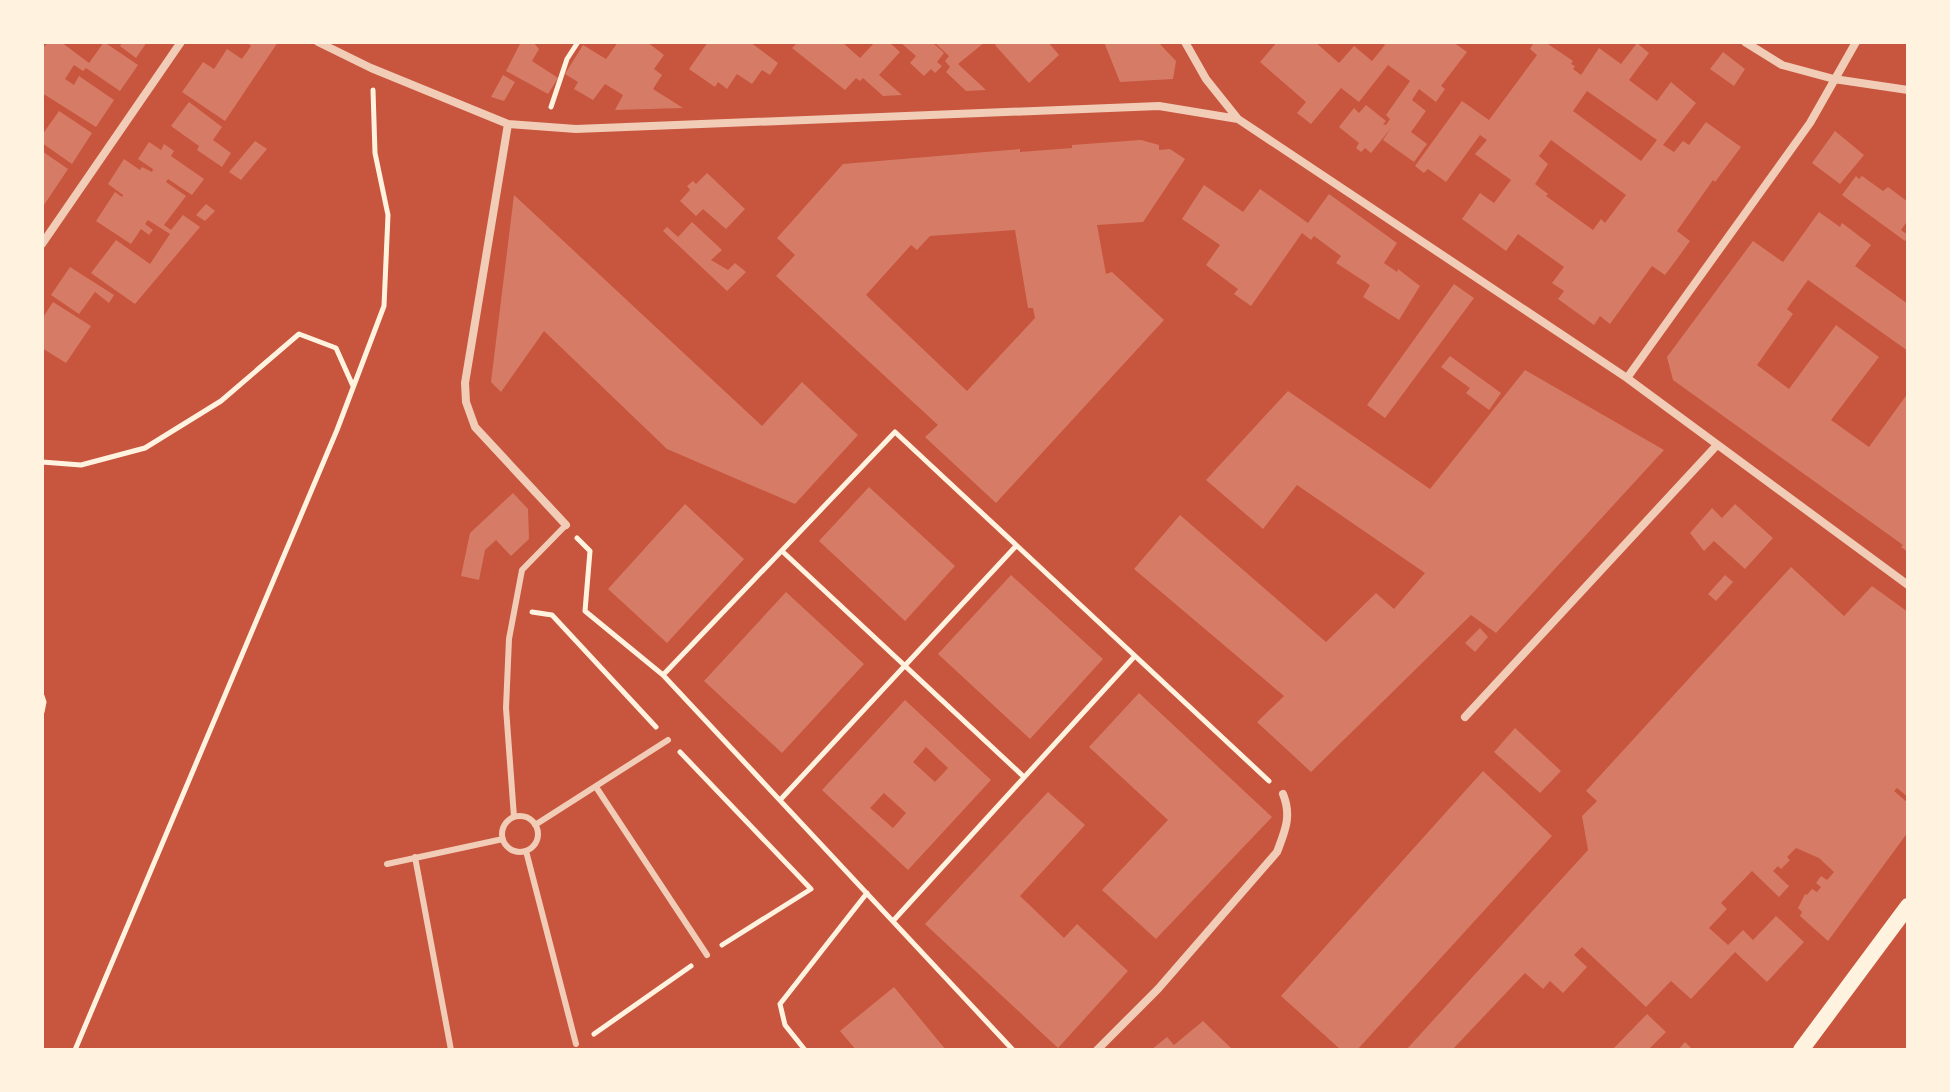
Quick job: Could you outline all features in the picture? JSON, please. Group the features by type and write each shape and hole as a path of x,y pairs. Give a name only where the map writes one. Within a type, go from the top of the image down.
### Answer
{"main road":[{"path":"1801,1050 1908,906"}],"street":[{"path":"42,244 181,42"},
{"path":"318,42 371,68 508,124 576,129 1159,106 1238,119"},
{"path":"1185,42 1206,79 1238,119 1627,378 1908,585"},
{"path":"1745,42 1782,65 1834,79 1908,90"},
{"path":"1627,378 1810,123 1856,42"},
{"path":"508,124 465,383 466,402 475,427 566,525"},
{"path":"1465,717 1717,445"},
{"path":"1097,1050 1158,989 1277,852 1287,826 1289,808 1283,794"}],"lane":[{"path":"514,817 506,708 509,639 522,570 566,525"},
{"path":"535,825 668,740"},
{"path":"596,787 707,955"},
{"path":"514,817 526,818 535,825 536,840 526,851 511,850 503,839 505,824 514,817"},
{"path":"387,864 503,839"},
{"path":"526,851 576,1044"},
{"path":"415,857 451,1050"}],"path":[{"path":"545,126 567,59 578,42"},
{"path":"75,1050 354,386 384,306 388,215 375,153 371,68"},
{"path":"42,462 81,465 145,448 221,401 299,334 336,348 354,386"},
{"path":"663,675 895,432 1283,794"},
{"path":"566,525 590,551 585,611 663,675 1013,1050"},
{"path":"781,799 1016,546"},
{"path":"782,551 1024,777"},
{"path":"529,611 552,615 811,889 576,1044"},
{"path":"893,921 1134,657"},
{"path":"42,696 42,712"},
{"path":"805,1050 785,1025 780,1004 867,893"}],"building":[{"path":"48,42 61,42 89,63 104,42 138,65 120,91 86,68 83,71 74,65 65,79 74,85 79,76 114,100 96,127 42,93 42,44 45,46"},
{"path":"123,42 147,42 136,58 120,46"},
{"path":"247,42 278,42 225,121 182,92 203,62 214,69 227,49 242,59 251,46"},
{"path":"521,42 533,42 539,49 532,61 558,78 548,94 506,71"},
{"path":"618,42 647,42 664,55 654,69 662,75 653,89 683,108 615,110 623,95 605,84 593,100 574,89 578,82 565,74 583,45 606,59"},
{"path":"708,42 750,42 778,63 770,75 762,70 752,84 737,74 727,89 718,82 715,87 689,69"},
{"path":"798,42 842,42 860,58 875,42 889,42 900,52 879,75 902,95 883,96 863,78 860,81 856,78 845,90 792,48"},
{"path":"900,42 932,42 944,53 937,62 942,66 935,73 931,69 924,76 910,63 916,56"},
{"path":"934,42 985,42 958,64 986,90 966,91 946,72 950,67 945,61 949,56"},
{"path":"998,42 1048,42 1059,55 1029,83 995,45"},
{"path":"1104,42 1158,42 1176,61 1173,79 1120,82"},
{"path":"1277,42 1315,42 1339,63 1354,46 1372,61 1385,45 1382,42 1453,42 1467,52 1441,86 1445,89 1436,102 1419,89 1412,100 1426,111 1411,132 1427,144 1414,162 1383,140 1391,128 1371,153 1365,148 1361,152 1356,148 1359,143 1339,127 1354,108 1359,113 1366,105 1386,121 1383,124 1386,125 1390,119 1386,115 1410,81 1388,65 1359,102 1341,88 1311,124 1297,113 1306,102 1260,62"},
{"path":"1534,42 1545,42 1573,61 1573,69 1581,75 1599,48 1621,64 1637,43 1649,53 1629,80 1657,101 1671,82 1696,103 1663,145 1674,152 1683,141 1689,145 1706,122 1741,147 1677,231 1690,241 1677,259 1665,275 1652,266 1610,324 1600,316 1594,325 1558,299 1564,291 1552,283 1564,267 1518,234 1506,251 1462,219 1480,193 1494,203 1511,180 1475,154 1487,140 1480,135 1446,182 1428,169 1424,173 1415,166 1462,101 1489,120 1537,55 1530,49","holes":["1587,91 1657,140 1641,161 1573,111","1551,140 1626,195 1605,223 1601,219 1593,230 1546,196 1548,194 1535,184 1548,164 1539,156"]},
{"path":"1723,52 1745,69 1734,86 1710,69"},
{"path":"503,75 515,82 504,101 491,97"},
{"path":"189,102 222,127 213,140 231,153 222,167 197,150 199,146 171,126"},
{"path":"59,111 92,133 72,164 42,143 42,135"},
{"path":"1835,131 1864,155 1840,184 1812,163"},
{"path":"1141,140 1159,145 1159,150 1170,149 1185,159 1143,222 1097,225 1106,274 1112,272 1164,320 996,503 925,437 938,425 776,276 795,255 777,238 843,164 1020,149 1020,152 1072,148 1072,145","holes":["1015,230 1028,308 1033,308 1035,318 967,391 866,295 911,245 917,250 930,236"]},
{"path":"255,141 267,149 241,180 229,172"},
{"path":"149,142 161,150 164,144 174,151 171,156 204,179 192,195 168,179 166,182 186,196 164,225 171,230 183,215 200,227 135,304 91,273 116,240 150,264 170,234 148,220 145,224 153,230 149,235 141,229 131,244 96,221 115,192 123,195 108,184 124,159 140,170 142,167 152,172 153,169 138,159"},
{"path":"42,151 68,169 42,208"},
{"path":"707,173 745,209 726,229 703,209 696,216 680,201 690,190 687,186 693,181 696,184"},
{"path":"1856,176 1859,179 1862,176 1883,191 1888,187 1908,202 1908,220 1901,230 1908,235 1905,241 1842,195"},
{"path":"1204,185 1243,212 1260,189 1308,223 1329,194 1397,243 1384,263 1397,272 1398,269 1420,286 1399,320 1363,297 1370,285 1336,263 1341,256 1314,236 1311,240 1302,233 1251,306 1234,294 1238,289 1206,265 1220,245 1182,219"},
{"path":"514,195 762,426 802,382 858,435 795,504 667,449 544,331 501,392 491,382"},
{"path":"206,204 215,211 205,221 196,215"},
{"path":"1819,212 1840,227 1842,223 1871,245 1855,266 1908,304 1908,351 1808,280 1787,309 1793,314 1757,365 1789,389 1836,325 1879,357 1831,420 1869,447 1908,393 1908,552 1901,547 1903,545 1673,380 1667,357 1753,241 1783,262"},
{"path":"692,222 722,250 711,260 728,270 735,263 746,272 727,291 663,231 667,227 678,237"},
{"path":"70,267 114,295 109,303 95,292 79,314 51,295"},
{"path":"1454,284 1474,298 1385,418 1367,405"},
{"path":"53,302 91,326 66,363 42,348 42,319"},
{"path":"1450,356 1501,393 1489,410 1466,393 1470,388 1441,367"},
{"path":"1525,370 1664,450 1496,633 1471,615 1311,772 1257,722 1284,696 1134,569 1180,515 1326,642 1376,593 1394,609 1425,573 1297,485 1263,529 1206,480 1288,391 1430,489"},
{"path":"869,487 955,566 905,621 819,541"},
{"path":"513,493 528,509 529,539 511,556 496,540 485,550 479,580 461,576 470,533"},
{"path":"685,504 744,559 667,643 608,589"},
{"path":"1735,504 1773,538 1745,569 1714,541 1704,551 1690,533 1712,508 1722,518"},
{"path":"1791,567 1844,616 1872,586 1908,612 1908,797 1897,788 1894,791 1908,803 1908,832 1828,941 1800,916 1802,912 1798,908 1805,894 1812,889 1817,892 1821,887 1816,883 1821,876 1827,880 1834,872 1819,858 1796,848 1781,869 1778,866 1773,871 1789,886 1779,897 1752,871 1721,903 1727,909 1709,928 1728,945 1743,930 1753,940 1776,916 1804,942 1767,982 1735,952 1691,999 1671,981 1646,1007 1582,947 1574,955 1587,967 1563,993 1550,981 1543,989 1525,973 1452,1050 1406,1050 1588,850 1582,816 1597,801 1586,791"},
{"path":"1011,575 1103,659 1030,739 938,654"},
{"path":"1725,575 1733,582 1716,601 1708,594"},
{"path":"786,592 864,664 782,753 704,681"},
{"path":"1480,628 1488,637 1475,652 1465,643"},
{"path":"1139,693 1272,817 1156,939 1102,890 1168,820 1089,747"},
{"path":"905,700 991,780 908,870 822,790","holes":["926,747 948,768 935,782 913,762","884,793 906,813 893,828 870,808"]},
{"path":"1515,728 1561,771 1540,793 1494,752"},
{"path":"1483,771 1552,836 1357,1050 1341,1050 1281,996"},
{"path":"1048,792 1085,825 1020,896 1064,938 1077,924 1128,971 1058,1048 925,924"},
{"path":"894,987 946,1050 856,1050 840,1031"},
{"path":"1647,1014 1666,1032 1648,1050 1612,1050"},
{"path":"1203,1021 1233,1050 1151,1050 1167,1037 1174,1045"},
{"path":"1685,1042 1693,1050 1678,1050"}]}
